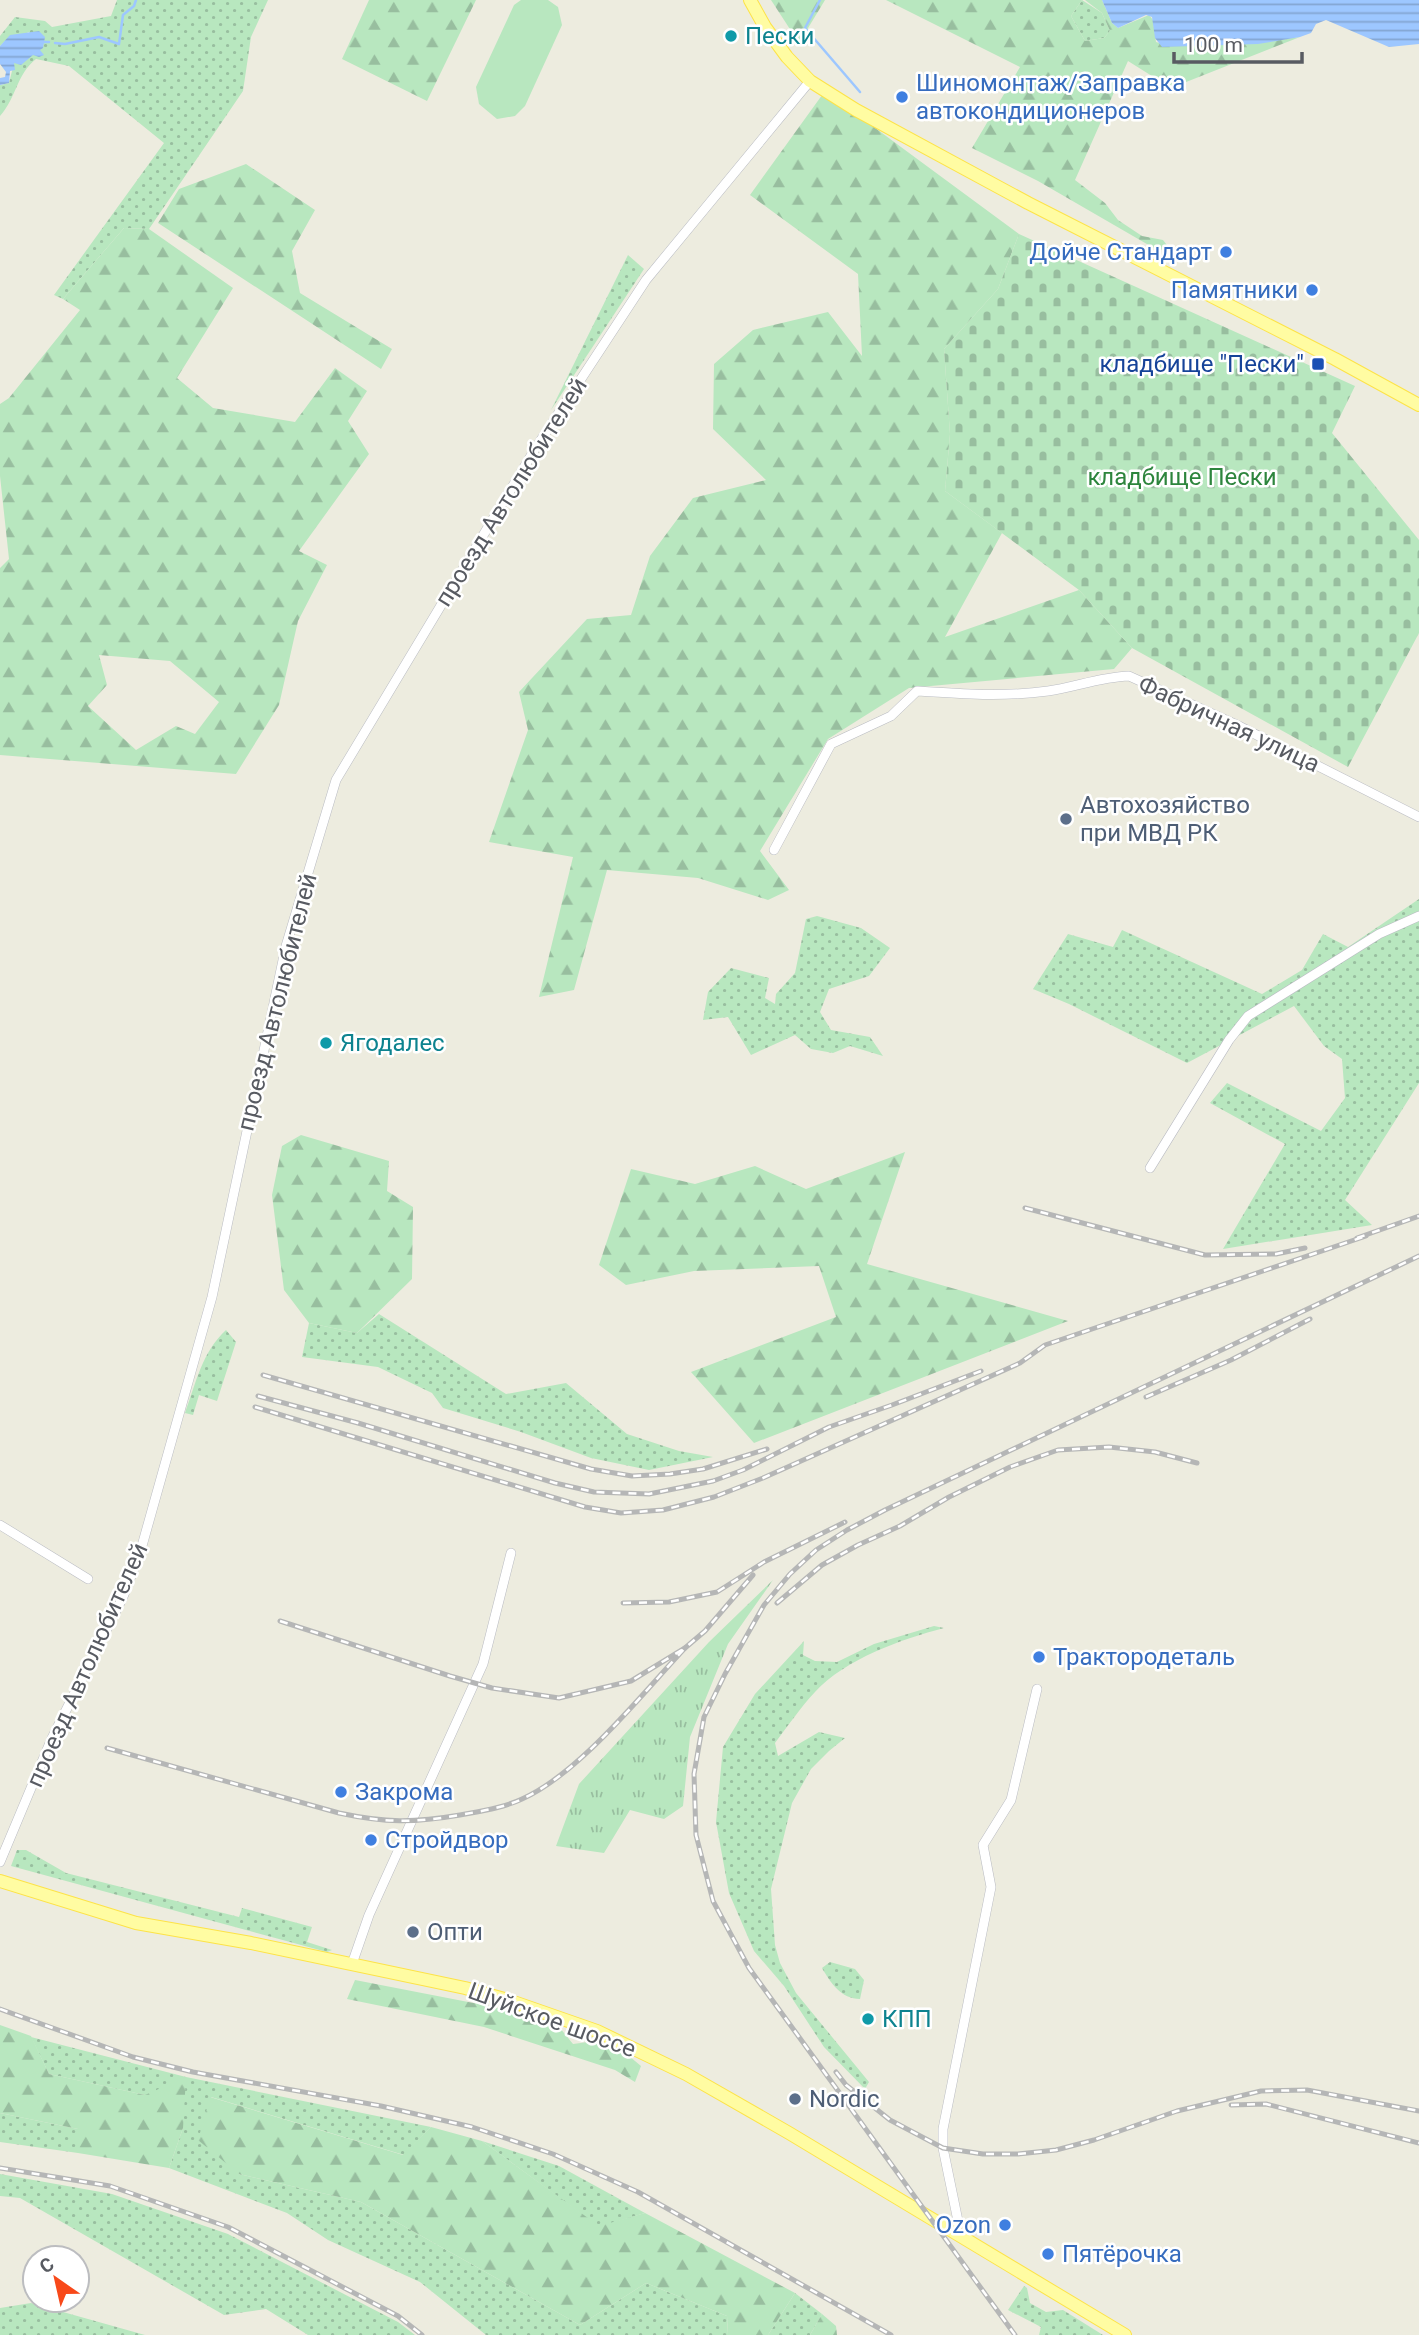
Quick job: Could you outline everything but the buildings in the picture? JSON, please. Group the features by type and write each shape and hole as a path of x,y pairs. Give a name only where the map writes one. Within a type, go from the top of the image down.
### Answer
{"main road":[{"path":"750,0 765,27 787,57 810,80 856,110 1028,203 1335,359 1419,405"},
{"name":"Шуйское шоссе","path":"0,1881 136,1923 251,1942 508,2000 608,2036 685,2074 1125,2335"}],"street":[{"name":"проезд Автолюбителей","path":"0,1862 52,1738 123,1597 140,1553 212,1297 286,946 336,780 535,449 646,279 771,131 810,80"},
{"name":"Фабричная улица","path":"774,850 831,744 891,716 917,691 990,695 1048,691 1115,676 1129,676 1235,724 1419,817"},
{"path":"1150,1168 1229,1040 1248,1016 1379,934 1419,916"},
{"path":"0,1525 88,1578"},
{"path":"352,1964 369,1915 483,1664 512,1553"},
{"path":"953,2231 958,2221 943,2148 943,2129 991,1887 983,1845 1011,1800 1037,1689"}],"green space":[{"path":"117,0 268,0 251,37 243,91 149,229 124,228 63,299 54,295 164,143 69,66 36,59 24,72 0,116 0,85 9,83 14,63 40,50 29,32 11,35 0,46 0,36 15,17 45,21 52,27 111,16"},
{"path":"369,0 476,0 427,101 342,59"},
{"path":"521,0 548,0 558,7 562,25 525,106 515,116 497,119 479,104 476,87 514,5"},
{"path":"771,0 825,0 799,43"},
{"path":"886,0 1082,0 1071,16 1085,41 1104,38 1110,31 1102,13 1085,0 1102,0 1112,23 1118,28 1149,15 1153,20 1156,42 1170,45 1244,43 1300,37 1171,88 1128,61 1075,180 1105,203 1118,220 1142,236 1163,240 1173,253 1152,247 1038,181 972,148 1020,67"},
{"path":"1082,0 1102,13 1110,31 1104,38 1085,41 1071,16"},
{"path":"825,91 1019,234 998,289 944,349 950,434 945,491 1002,533 945,637 1079,590 1132,648 1114,669 909,688 828,739 760,851 789,890 768,900 698,878 607,870 574,990 539,997 573,857 489,842 528,730 519,692 587,619 631,615 650,556 693,498 766,480 713,429 714,364 753,330 828,312 862,356 858,274 750,195"},
{"path":"246,164 315,210 292,251 300,293 392,349 381,369 158,223 179,189"},
{"path":"124,228 149,229 233,288 177,378 213,408 295,422 335,368 367,391 348,421 369,454 299,551 327,565 298,621 279,705 236,774 0,755 0,568 9,559 0,476 0,404 9,398 80,310 63,299","holes":["99,655 170,661 219,702 195,734 176,726 136,750 88,706 107,685"]},
{"name":"кладбище Пески","path":"1019,234 1355,386 1332,433 1419,540 1419,633 1348,767 1132,648 1079,590 945,491 950,434 944,349 998,289"},
{"path":"628,255 644,269 551,410"},
{"path":"1419,899 1419,1083 1345,1200 1372,1225 1223,1249 1285,1144 1210,1103 1227,1083 1321,1131 1345,1098 1342,1059 1324,1046 1294,1006 1187,1063 1033,989 1068,934 1113,947 1122,930 1262,994 1302,970 1323,934 1348,947"},
{"path":"817,916 861,928 890,948 869,976 829,989 820,1012 831,1030 870,1037 883,1056 850,1046 833,1053 811,1049 795,1035 751,1055 728,1017 703,1020 708,992 731,968 769,978 765,998 775,1004 776,994 795,973 806,919"},
{"path":"301,1135 389,1161 387,1191 413,1207 412,1279 357,1333 309,1323 284,1290 272,1195 282,1146"},
{"path":"905,1152 867,1264 1068,1321 754,1443 691,1372 836,1317 819,1266 694,1271 626,1285 599,1265 631,1169 695,1184 755,1166 806,1189"},
{"path":"379,1314 506,1394 566,1383 627,1434 679,1451 713,1457 649,1470 591,1458 521,1432 443,1408 432,1393 378,1367 302,1357 309,1323 357,1333"},
{"path":"226,1330 236,1342 217,1401 199,1395 193,1415 185,1413 205,1358"},
{"path":"773,1580 728,1644 690,1737 683,1806 664,1819 630,1810 604,1853 556,1846 579,1784 709,1642"},
{"path":"934,1626 944,1628 875,1652 827,1680 804,1704 775,1743 778,1756 819,1732 845,1738 811,1769 792,1803 771,1889 775,1945 780,1963 796,1993 869,2082 865,2089 824,2047 784,1986 754,1951 729,1893 716,1822 723,1747 755,1694 804,1641 803,1655 815,1661 837,1662 874,1644"},
{"path":"17,1850 26,1850 66,1873 239,1917 242,1908 312,1927 307,1942 332,1950 327,1952 11,1866"},
{"path":"830,1962 855,1969 864,1980 860,1999 847,1996 833,1984 822,1968"},
{"path":"355,1980 494,2007 560,2028 573,2044 596,2041 623,2051 641,2066 635,2082 615,2070 484,2027 347,1999"},
{"path":"0,2025 31,2036 49,2074 145,2095 186,2077 183,2128 169,2168 78,2153 78,2129 0,2113"},
{"path":"31,2037 186,2077 431,2127 404,2155 211,2097 239,2174 361,2202 580,2325 646,2283 727,2316 728,2335 486,2335 420,2282 328,2240 287,2213 169,2168 183,2128 145,2095 49,2074"},
{"path":"210,2097 403,2155 431,2127 482,2141 599,2226 645,2213 795,2293 768,2335 728,2335 727,2316 646,2283 580,2325 361,2202 239,2174 198,2140"},
{"path":"0,2113 78,2129 78,2153 0,2142"},
{"path":"482,2141 559,2166 645,2213 599,2227"},
{"path":"0,2174 112,2194 228,2234 398,2322 415,2335 308,2335 266,2309 224,2315 20,2198 0,2196"},
{"path":"1024,2286 1027,2288 1030,2303 1046,2312 1063,2310 1103,2335 1039,2335 1041,2327 1008,2310"},
{"path":"795,2293 822,2314 810,2335 768,2335"},
{"path":"21,2305 21,2314 70,2314 145,2335 0,2335 0,2308"},
{"path":"822,2314 836,2326 837,2335 810,2335"}],"water":[{"path":"1102,0 1419,0 1419,44 1389,47 1326,20 1316,24 1311,33 1300,37 1258,44 1162,47 1155,38 1152,17 1146,15 1118,28 1112,23"},
{"path":"39,31 45,37 40,50 44,55 33,55 21,65 14,63 15,70 10,71 9,83 0,85 0,78 5,77 6,72 0,64 0,46 10,35"}],"waterway":[{"path":"55,43 65,44 99,37 119,44 123,15 134,6 136,0"},
{"path":"820,0 805,28 860,92"},
{"path":"41,42 49,42"}],"railway":[{"path":"1025,1208 1205,1255 1276,1254 1305,1248"},
{"path":"1357,1238 1419,1216"},
{"path":"255,1407 585,1507 621,1513 663,1510 714,1497 763,1478 1020,1363 1045,1345 1366,1236"},
{"path":"1015,2335 749,1968 713,1901 696,1835 694,1774 704,1717 764,1605 790,1574 816,1550 847,1530 1419,1256"},
{"path":"1146,1397 1231,1360 1310,1319"},
{"path":"258,1396 358,1423 555,1483 594,1492 649,1494 713,1481 743,1470 829,1427 981,1371"},
{"path":"263,1375 591,1469 632,1476 703,1469 767,1449"},
{"path":"777,1603 822,1565 858,1545 900,1526 949,1497 1010,1467 1058,1450 1109,1447 1155,1452 1197,1463"},
{"path":"623,1603 669,1602 717,1592 764,1562 845,1522"},
{"path":"280,1621 492,1688 559,1698 631,1681 685,1648 705,1631 753,1575"},
{"path":"107,1748 339,1813 400,1821 460,1815 515,1802 544,1787 566,1771 609,1731 685,1648"},
{"path":"0,2009 133,2057 193,2072 381,2106 472,2127 553,2154 638,2192 891,2335"},
{"path":"836,2072 846,2085 890,2120 943,2148 983,2154 1056,2150 1094,2140 1177,2111 1261,2091 1307,2090 1419,2111"},
{"path":"1231,2105 1266,2104 1419,2143"},
{"path":"0,2168 110,2186 228,2227 398,2316 422,2335"}],"place":[{"name":"Пески","path":"731,36"},
{"name":"Шиномонтаж/Заправка автокондиционеров","path":"902,97"},
{"name":"Дойче Стандарт","path":"1226,252"},
{"name":"Памятники","path":"1312,290"},
{"name":"кладбище \"Пески\"","path":"1318,364"},
{"name":"Автохозяйство при МВД РК","path":"1066,819"},
{"name":"Ягодалес","path":"326,1043"},
{"name":"Трактородеталь","path":"1039,1657"},
{"name":"Закрома","path":"341,1792"},
{"name":"Стройдвор","path":"371,1840"},
{"name":"Опти","path":"413,1932"},
{"name":"КПП","path":"868,2019"},
{"name":"Nordic","path":"795,2099"},
{"name":"Ozon","path":"1005,2225"},
{"name":"Пятёрочка","path":"1048,2254"}]}
